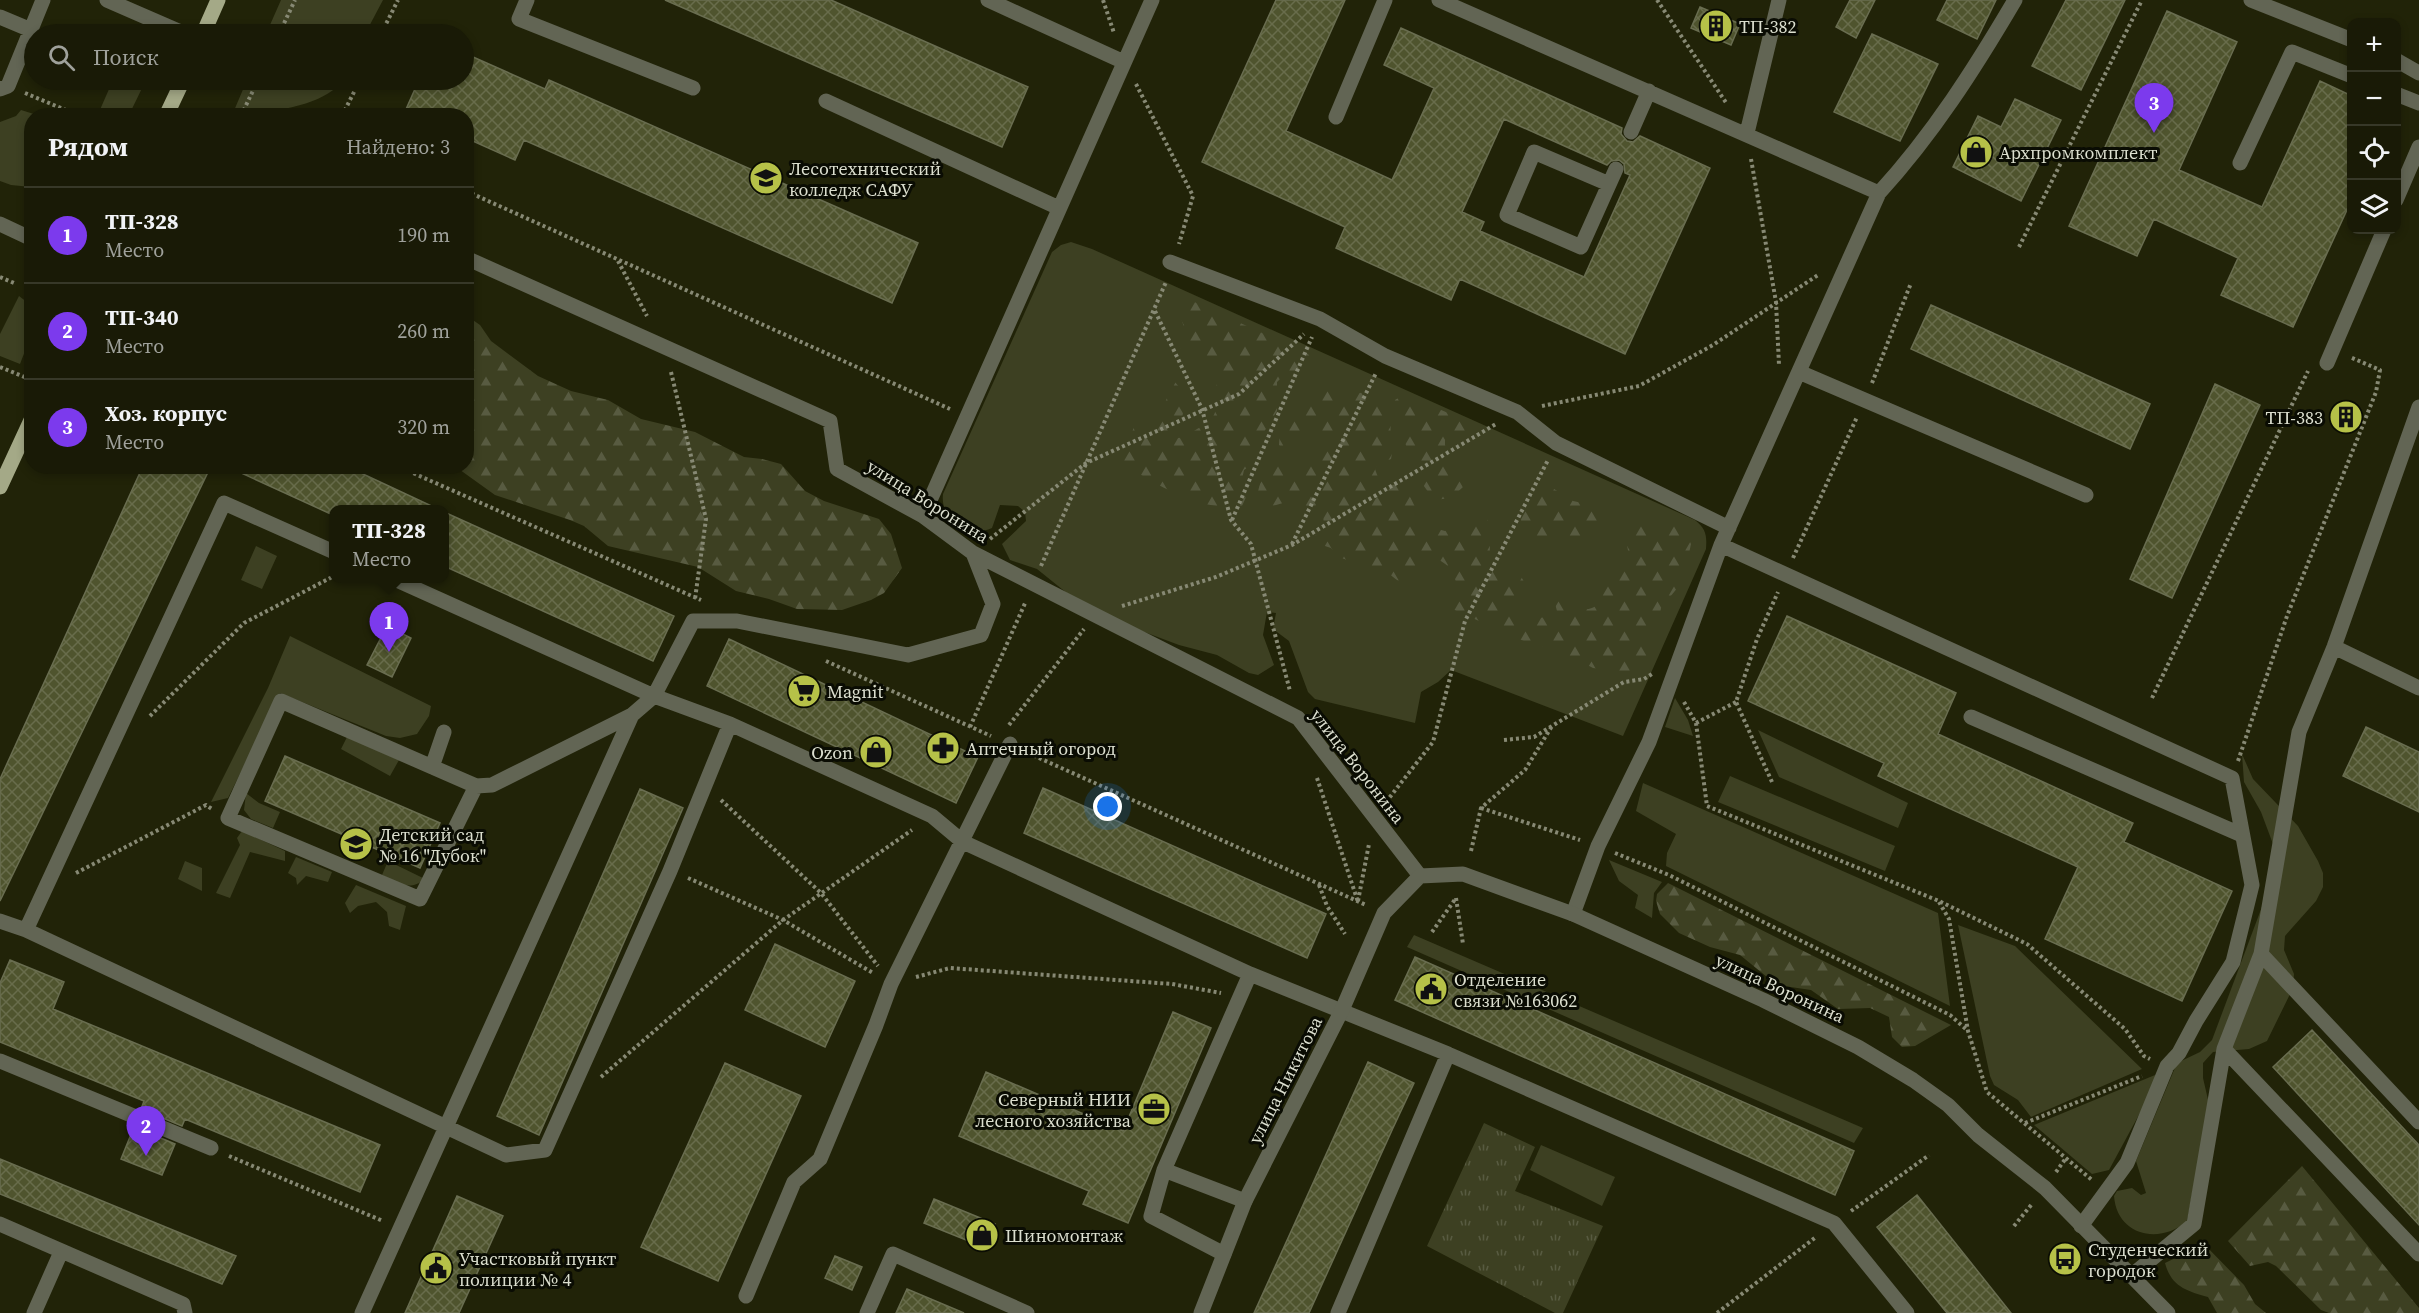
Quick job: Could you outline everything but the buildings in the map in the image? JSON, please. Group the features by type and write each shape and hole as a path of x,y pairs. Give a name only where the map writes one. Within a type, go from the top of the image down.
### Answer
{"main road":[{"path":"207,24 218,0"},
{"path":"170,108 178,90"},
{"path":"0,487 24,435"}],"street":[{"path":"33,24 43,0"},
{"path":"106,0 162,24"},
{"path":"528,0 519,19 693,87"},
{"path":"988,0 1124,62"},
{"path":"923,516 1152,0"},
{"path":"1336,117 1385,0"},
{"path":"1439,0 1747,133 1879,193"},
{"path":"1747,133 1779,0"},
{"path":"1573,914 1598,846 1649,742 1721,545 1846,262 1879,193 1916,153 1976,65 2015,0"},
{"path":"2251,0 2347,38"},
{"path":"0,16 24,27"},
{"path":"3,86 24,44"},
{"path":"2240,163 2292,52 2347,74"},
{"path":"2401,62 2419,73"},
{"path":"1631,132 1649,91"},
{"path":"2401,96 2419,103"},
{"path":"825,101 1059,208"},
{"path":"2401,190 2419,147"},
{"path":"1609,184 1534,152 1507,215 1581,247 1616,169"},
{"path":"0,224 24,235"},
{"path":"2330,356 2382,234"},
{"name":"улица Воронина","path":"474,262 830,421 837,469 923,516 973,553 1298,718 1420,876 1463,874 1573,914 1763,1000 1858,1047 1913,1080 1948,1105 1978,1135 2044,1188 2168,1313"},
{"path":"1172,262 1320,319 1385,356 1517,412 1556,443 1729,528"},
{"path":"1799,372 2086,495"},
{"path":"2131,1276 2194,1224 2224,1049 2261,954 2299,732 2334,647 2419,407"},
{"path":"26,930 224,503 329,550"},
{"path":"1721,545 2232,778 2252,885 2233,962 2196,1021 2180,1053 2167,1066 2127,1164 2081,1226"},
{"path":"476,786 420,899 228,818 281,701 476,786 492,785 632,715 654,696 693,621 737,621 908,655 981,635 993,604 973,553"},
{"path":"401,583 654,696 730,724 932,816 963,842 1250,974 1448,1054 1834,1223 1907,1313"},
{"path":"2334,647 2419,688"},
{"path":"362,1313 632,715"},
{"path":"1971,717 2242,836"},
{"path":"2,926 26,930 506,1155 546,1150 670,871 730,724"},
{"path":"432,767 444,732"},
{"path":"746,1296 794,1182 820,1159 876,1026 891,984 1010,744"},
{"name":"улица Никитова","path":"1201,1313 1245,1202 1342,1011 1384,913 1420,876"},
{"path":"2261,954 2419,1122"},
{"path":"1224,1254 1150,1216 1164,1170 1250,974"},
{"path":"2224,1049 2419,1254"},
{"path":"1338,1313 1448,1054"},
{"path":"0,1061 212,1148"},
{"path":"1164,1170 1245,1202"},
{"path":"0,1224 183,1304 185,1313"},
{"path":"34,1313 61,1252"},
{"path":"867,1313 893,1254 1000,1308 1028,1313"}],"path":[{"path":"284,24 295,0"},
{"path":"386,24 398,0"},
{"path":"970,727 1155,311 1193,196 1124,62 1103,0"},
{"path":"1657,0 1747,133 1776,302 1779,367"},
{"path":"2019,246 2142,0"},
{"path":"3,86 59,108"},
{"path":"245,108 253,90"},
{"path":"346,108 355,90"},
{"path":"474,195 966,417"},
{"path":"617,260 665,348 706,519 693,621"},
{"path":"1385,356 1292,545 1517,412 1639,386 1713,345 1806,281 1846,262"},
{"path":"0,277 14,283"},
{"path":"1155,311 1202,409 1231,520 1320,319"},
{"path":"973,553 1086,463 1239,394 1320,319"},
{"path":"2232,778 2287,616 2376,392 2380,370 2330,356"},
{"path":"0,367 24,377"},
{"path":"2152,698 2310,367"},
{"path":"1358,902 1374,818 1433,742 1465,621 1556,443"},
{"path":"414,474 695,597"},
{"path":"1772,783 1736,702 1757,639 1816,506"},
{"path":"145,720 244,623 329,578"},
{"path":"1503,740 1534,737 1624,682"},
{"path":"1682,699 1696,723 1707,806 1939,901 2026,944 2125,1029 2144,1056 2167,1066"},
{"path":"1696,723 1736,702"},
{"path":"1471,851 1481,808 1525,770 1553,726"},
{"path":"705,785 821,893 891,984"},
{"path":"75,874 206,805 228,818"},
{"path":"1481,808 1588,843"},
{"path":"594,1084 783,920 932,816"},
{"path":"1612,852 1669,875 1950,1015 1968,1031"},
{"path":"670,871 783,920 891,984 950,968 1172,984 1239,997"},
{"path":"1319,884 1327,906 1345,934"},
{"path":"1432,932 1456,898 1463,944"},
{"path":"1939,901 1949,919 1968,1031 1987,1092 2105,1192"},
{"path":"2025,1123 2167,1066"},
{"path":"212,1148 400,1228"},
{"path":"1717,1313 1834,1223 1929,1155"}],"green space":[{"path":"281,0 383,0 370,24 270,24"},
{"path":"109,90 141,90 132,108 101,108"},
{"path":"243,90 332,90 293,107 235,108"},
{"path":"21,110 24,111 24,186 0,181 0,122 16,116"},
{"path":"1071,242 1092,249 1699,523 1705,533 1706,549 1623,736 1451,670 1438,682 1421,692 1415,723 1315,699 1308,692 1289,641 1273,629 1276,613 1267,612 1263,635 1274,665 1258,675 1249,673 1217,655 1179,645 1131,627 1073,598 1037,569 1010,560 1002,544 1026,521 1025,512 1018,506 1000,505 992,528 983,531 965,529 951,520 943,504 943,494 1052,252 1061,245"},
{"path":"19,296 24,300 24,354 20,364 0,356 0,334"},
{"path":"1190,300 1308,354 1315,365 1303,374 1288,371 1277,382 1277,411 1259,440 1251,465 1244,470 1242,479 1246,497 1242,506 1215,506 1190,499 1140,474 1121,468 1118,453 1129,441 1135,424 1160,415 1174,381 1180,388 1183,413 1178,438 1187,437 1209,421 1215,413 1215,392 1219,374 1202,358 1181,349 1178,340 1184,327 1179,312 1182,303"},
{"path":"474,321 480,325 491,341 538,376 571,391 608,400 641,419 695,432 744,457 781,464 805,491 824,501 879,519 891,534 902,568 884,593 871,600 842,610 797,609 736,591 698,567 608,546 584,526 495,495 466,474 474,474"},
{"path":"1338,389 1350,394 1369,392 1391,423 1391,459 1378,464 1375,469 1380,481 1386,485 1404,484 1415,507 1415,518 1426,526 1445,531 1468,521 1487,519 1492,565 1503,572 1516,572 1525,584 1525,596 1507,605 1516,615 1537,618 1557,611 1554,600 1561,592 1582,609 1593,608 1599,604 1601,587 1629,556 1627,545 1631,527 1657,521 1666,522 1681,529 1691,544 1683,581 1661,608 1658,626 1648,640 1651,664 1647,672 1633,678 1616,671 1593,668 1578,660 1562,658 1550,648 1528,643 1450,608 1449,602 1457,589 1456,581 1446,564 1435,558 1420,555 1417,559 1421,583 1409,585 1403,584 1381,566 1365,566 1339,557 1331,548 1316,543 1314,538 1324,523 1321,504 1304,509 1290,501 1258,510 1254,507 1263,472 1267,468 1279,466 1291,472 1308,465 1318,452 1319,439 1312,432 1295,448 1284,450 1279,445 1280,430 1301,401 1318,392"},
{"path":"1400,397 1420,401 1467,421 1467,433 1445,439 1445,445 1463,487 1451,498 1434,500 1421,482 1418,464 1404,440 1405,422 1395,406 1395,400"},
{"path":"1535,485 1551,487 1573,501 1592,505 1598,510 1600,522 1585,534 1566,540 1526,539 1521,526 1522,511"},
{"path":"256,546 277,556 262,589 241,580"},
{"path":"290,636 431,706 429,716 417,734 400,738 386,736 280,693 228,798 211,802 268,688"},
{"path":"1675,698 1688,720 1693,736 1665,727"},
{"path":"1758,730 1908,803 1898,828 1779,777"},
{"path":"347,737 399,760 390,776 341,749"},
{"path":"2242,754 2253,779 2298,826 2323,873 2323,887 2316,901 2285,936 2284,950 2294,974 2293,988 2267,1041 2249,1049 2213,1052 2203,1063 2203,1078 2209,1104 2187,1221 2165,1233 2142,1232 2131,1228 2123,1220 2117,1210 2114,1196 2117,1191 2132,1188 2141,1195 2146,1193 2136,1161 2177,1063 2200,1052 2212,1040 2275,872 2276,852 2261,812 2244,782"},
{"path":"1730,776 1895,846 1885,871 1718,802"},
{"path":"1643,783 1938,913 1950,1006 1666,866 1667,853 1676,834 1636,811"},
{"path":"246,793 259,803 280,812 273,828 251,819 244,810"},
{"path":"242,831 285,851 285,861 250,852 230,898 216,893 240,845 237,838"},
{"path":"296,857 332,872 328,882 306,876 297,885 296,878 288,873"},
{"path":"1609,860 1662,882 1654,893 1652,918 1635,908 1638,895 1619,881"},
{"path":"185,861 202,868 202,891 178,879"},
{"path":"388,861 425,879 409,886 393,881 382,875"},
{"path":"1668,883 1951,1025 1915,1046 1902,1047 1892,1037 1889,1017 1870,1008 1838,1009 1811,990 1784,986 1767,977 1740,955 1710,947 1679,933 1660,914 1656,901 1657,894"},
{"path":"356,885 406,906 400,930 389,926 387,912 376,902 358,906 350,913 345,903"},
{"path":"1958,925 2015,946 2142,1069 2031,1117 2018,1100 1994,1085 1990,1076"},
{"path":"1414,935 1863,1128 1854,1143 1407,947"},
{"path":"2155,1075 2154,1087 2109,1170 2092,1174 2034,1125"},
{"path":"1484,1123 1535,1147 1515,1191 1603,1226 1563,1313 1555,1313 1427,1246"},
{"path":"1541,1145 1615,1177 1602,1206 1530,1170"},
{"path":"2302,1166 2419,1308 2419,1313 2329,1313 2321,1310 2276,1266 2268,1262 2250,1266 2228,1241"},
{"path":"2201,1241 2244,1285 2255,1304 2266,1313 2217,1313 2208,1297 2186,1290 2175,1282 2165,1263 2194,1249"}],"place":[{"name":"ТП-382","path":"1716,26"},
{"name":"Хоз. корпус","path":"2154,133"},
{"name":"Архпромкомплект","path":"1976,152"},
{"name":"Лесотехнический колледж САФУ","path":"766,178"},
{"name":"ТП-383","path":"2346,417"},
{"name":"ТП-328","path":"389,652"},
{"name":"Magnit","path":"804,691"},
{"name":"Аптечный огород","path":"943,748"},
{"name":"Ozon","path":"876,752"},
{"name":"Детский сад № 16 \"Дубок\"","path":"356,844"},
{"name":"Отделение связи №163062","path":"1431,989"},
{"name":"Северный НИИ лесного хозяйства","path":"1154,1109"},
{"name":"ТП-340","path":"146,1156"},
{"name":"Шиномонтаж","path":"982,1235"},
{"name":"Студенческий городок","path":"2065,1259"},
{"name":"Участковый пункт полиции № 4","path":"436,1268"}]}
